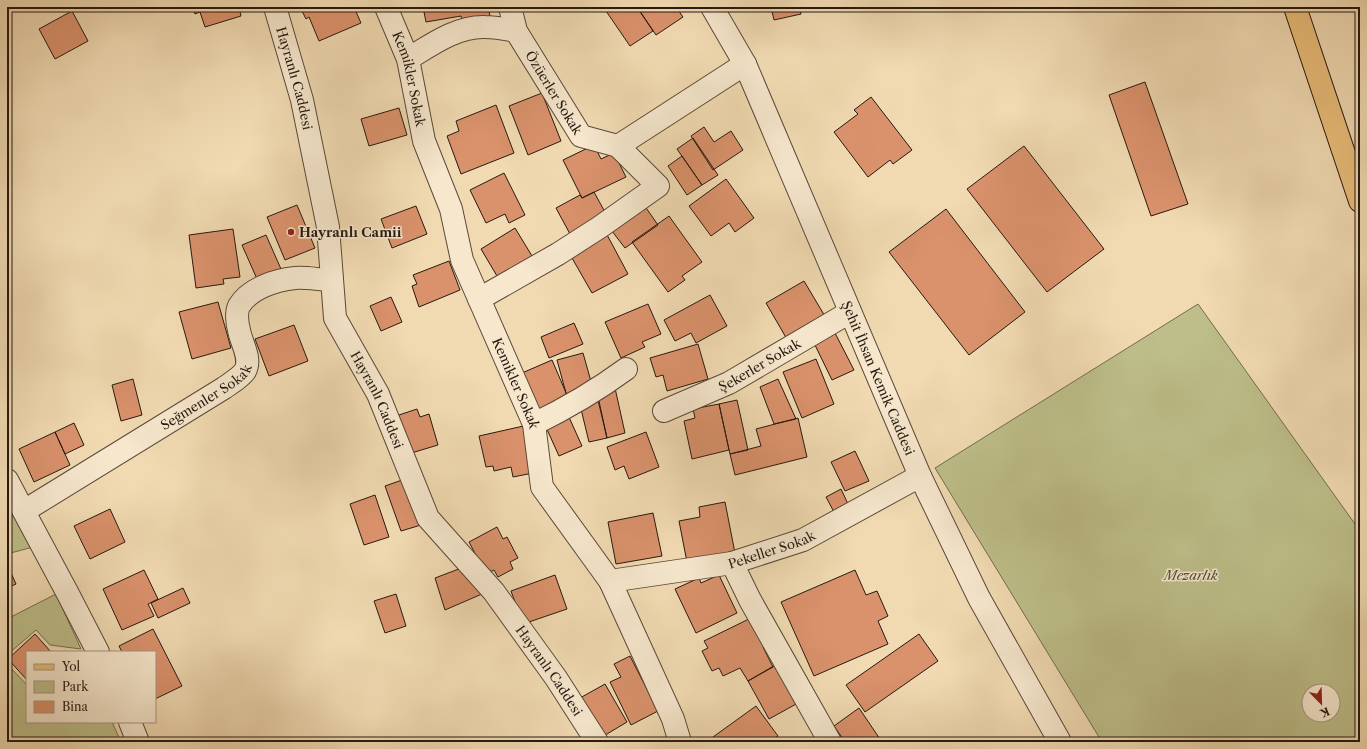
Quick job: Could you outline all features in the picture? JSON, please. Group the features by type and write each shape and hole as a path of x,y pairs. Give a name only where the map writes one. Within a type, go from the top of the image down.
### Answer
{"main road":[{"path":"1295,7 1360,200"}],"street":[{"name":"Hayranlı Caddesi","path":"275,7 302,100 327,220 335,318 378,394 428,518 494,592 556,678 597,742"},
{"name":"Kemikler Sokak","path":"386,7 408,59 424,141 451,209 462,260 534,424 542,488 610,581 673,719 680,742"},
{"name":"Özüerler Sokak","path":"510,7 516,31 581,136 618,146"},
{"name":"Şehit İhsan Kemik Caddesi","path":"712,7 745,64 920,476 979,598 1060,742"},
{"path":"408,59 440,39 472,28 484,26 516,31"},
{"path":"479,299 558,254 600,227 658,186 618,146 745,64"},
{"name":"Seğmenler Sokak","path":"17,509 238,379 245,370 248,359 239,331 237,317 239,306 250,295 262,287 279,281 296,278 332,280"},
{"name":"Şekerler Sokak","path":"664,411 729,383 850,312"},
{"path":"534,424 566,409 626,369"},
{"name":"Pekeller Sokak","path":"610,581 732,563 803,540 920,476"},
{"path":"7,480 17,509 97,651"},
{"path":"732,563 750,600 830,742"},
{"path":"130,723 138,742"}],"green space":[{"name":"Mezarlık","path":"1198,304 1360,531 1360,742 1102,742 935,468"},
{"path":"16,515 33,547 7,554 7,517"},
{"path":"56,594 81,649 50,645 36,630 7,655 7,619"},
{"path":"7,664 26,684 26,723 112,723 121,742 7,742"}],"building":[{"path":"193,7 239,7 241,16 205,27 200,12 195,14"},
{"path":"300,7 354,7 361,23 319,41 309,17 306,19"},
{"path":"423,7 488,7 490,16 462,21 461,16 426,22"},
{"path":"612,7 637,7 653,31 630,46 606,11"},
{"path":"637,7 676,7 683,17 656,35"},
{"path":"771,7 799,7 801,14 774,20"},
{"path":"72,11 88,41 55,59 39,29"},
{"path":"1145,82 1188,204 1151,216 1109,95"},
{"path":"542,93 561,141 528,155 509,106"},
{"path":"871,97 912,150 893,164 890,160 868,177 834,132 858,114 854,110"},
{"path":"496,105 514,153 461,174 447,136 459,131 456,121"},
{"path":"399,108 407,135 369,146 361,119"},
{"path":"704,127 714,142 731,131 743,150 713,170 691,136"},
{"path":"693,138 718,175 702,185 677,149"},
{"path":"594,145 601,159 614,153 626,177 582,198 563,160"},
{"path":"1024,146 1104,249 1047,292 967,189"},
{"path":"682,156 702,185 687,195 668,166"},
{"path":"504,173 525,215 509,223 505,214 486,223 470,190"},
{"path":"726,179 754,218 735,232 729,223 711,236 689,206"},
{"path":"594,192 606,214 570,234 556,208 580,195 582,198"},
{"path":"642,202 658,225 625,248 608,226"},
{"name":"Hayranlı Camii","path":"297,205 315,248 285,260 267,217"},
{"path":"416,206 427,234 392,248 381,219"},
{"path":"946,209 1025,312 969,355 889,252"},
{"path":"669,216 702,262 682,276 685,280 668,292 632,242"},
{"path":"515,228 532,256 497,276 481,249"},
{"path":"233,229 240,277 223,279 224,284 196,288 189,235"},
{"path":"605,231 628,274 592,293 568,251"},
{"path":"266,235 281,269 257,279 242,245"},
{"path":"449,261 460,290 419,307 412,286 417,284 413,275"},
{"path":"804,281 826,318 788,341 766,303"},
{"path":"710,295 727,326 696,343 691,333 675,341 664,320"},
{"path":"391,297 402,322 381,331 370,306"},
{"path":"218,302 231,348 192,359 179,312"},
{"path":"648,304 661,334 642,342 645,347 621,358 605,322"},
{"path":"574,323 583,344 549,358 541,337"},
{"path":"294,325 308,361 269,376 255,339"},
{"path":"835,333 854,370 832,380 814,343"},
{"path":"698,344 708,379 667,391 663,375 656,377 650,358"},
{"path":"583,353 592,385 567,397 557,360"},
{"path":"816,359 834,404 802,418 783,372"},
{"path":"552,360 570,402 540,415 522,373"},
{"path":"133,379 142,415 121,421 112,385"},
{"path":"778,379 796,419 774,424 760,387"},
{"path":"615,388 625,433 607,438 597,392"},
{"path":"598,400 607,438 589,442 580,405"},
{"path":"737,400 748,450 730,454 719,404"},
{"path":"719,404 729,450 692,459 684,421 695,418 693,409"},
{"path":"417,409 420,417 429,414 438,445 408,454 396,416"},
{"path":"568,415 582,446 559,456 545,425"},
{"path":"798,418 807,457 735,475 730,454 761,446 756,429"},
{"path":"74,423 84,445 65,454 55,432"},
{"path":"528,425 538,472 513,477 511,467 494,471 493,466 486,467 479,436"},
{"path":"55,432 70,465 34,482 19,449"},
{"path":"646,432 659,467 629,479 624,466 615,470 607,447"},
{"path":"855,451 869,481 845,491 831,462"},
{"path":"405,479 421,525 401,531 385,486"},
{"path":"841,489 848,504 834,512 826,497"},
{"path":"375,495 389,537 364,545 350,504"},
{"path":"725,502 735,553 687,562 679,521 700,517 699,507"},
{"path":"110,509 125,542 90,559 74,526"},
{"path":"653,513 662,556 616,564 608,522"},
{"path":"497,527 503,539 507,537 518,558 510,562 513,569 498,577 494,570 486,574 469,542"},
{"path":"7,564 16,584 7,588"},
{"path":"464,567 482,594 445,610 435,578"},
{"path":"144,570 158,599 148,604 154,616 122,630 103,589"},
{"path":"855,570 866,595 877,591 888,616 878,621 888,644 814,676 781,602"},
{"path":"555,575 567,609 523,624 511,591"},
{"path":"719,575 737,613 696,633 675,589 699,578 701,583"},
{"path":"183,588 190,603 158,618 151,603"},
{"path":"396,594 406,626 385,633 374,601"},
{"path":"755,616 769,644 763,647 773,667 748,681 740,668 723,676 719,668 712,671 702,651 708,648 704,641"},
{"path":"153,629 182,686 156,699 156,651 122,651 119,646"},
{"path":"35,634 50,651 26,651 26,679 8,659"},
{"path":"919,634 938,661 865,712 846,685"},
{"path":"630,656 658,711 631,725 610,682 621,677 614,664"},
{"path":"777,664 798,703 769,719 748,681"},
{"path":"605,684 627,722 602,737 580,698"},
{"path":"756,706 778,736 770,742 717,742 713,737"},
{"path":"859,708 882,742 845,742 834,726"}],"place":[{"name":"Hayranlı Camii","path":"291,232"}]}
